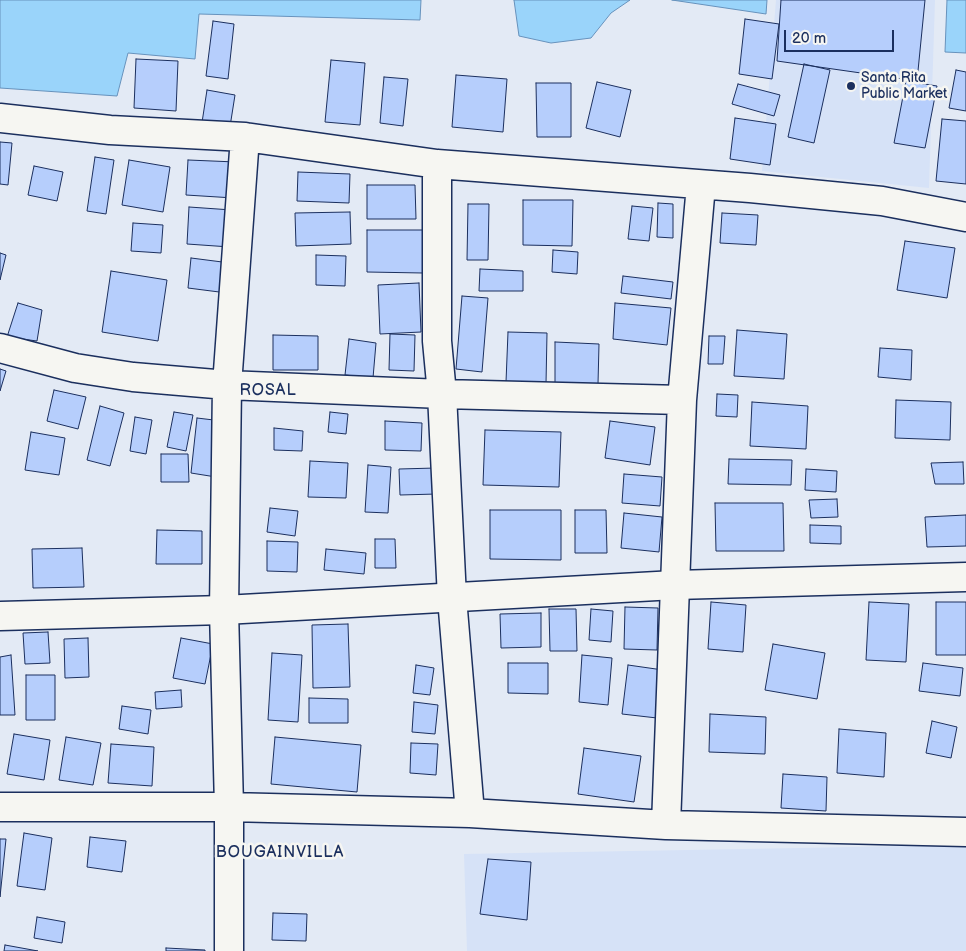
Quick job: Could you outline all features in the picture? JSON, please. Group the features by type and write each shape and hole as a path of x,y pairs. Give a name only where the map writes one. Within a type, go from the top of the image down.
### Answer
{"street":[{"path":"0,118 110,130 245,137 437,164 750,188 882,201 966,217"},
{"path":"229,951 224,610 227,385 245,137"},
{"path":"437,164 436,341 442,394 452,598 470,813"},
{"path":"666,825 682,400 700,185"},
{"path":"0,348 75,368 133,377 227,385 442,394 682,400"},
{"path":"0,616 224,610 675,585 966,577"},
{"path":"0,807 228,807 470,813 666,825 966,832"}],"shaded area":[{"name":"Santa Rita Public Market","path":"776,0 935,0 929,188 762,171"},
{"path":"966,845 966,951 467,951 464,854"}],"water":[{"path":"0,0 421,0 420,20 199,14 195,59 128,53 117,96 0,88"},
{"path":"514,0 630,0 611,13 591,38 551,43 519,36"},
{"path":"672,0 767,0 766,14"},
{"path":"947,0 966,0 966,53 945,52"}],"building":[{"path":"781,0 925,0 917,81 777,61"},
{"path":"745,19 779,24 772,79 739,74"},
{"path":"213,21 234,24 228,79 206,76"},
{"path":"136,59 178,61 176,111 134,108"},
{"path":"331,60 365,63 360,125 325,122"},
{"path":"804,64 830,70 814,143 788,137"},
{"path":"956,70 966,72 966,111 949,108"},
{"path":"456,75 507,79 503,132 452,127"},
{"path":"384,77 408,79 403,126 380,123"},
{"path":"906,81 937,86 925,148 894,143"},
{"path":"597,82 631,90 620,137 586,128"},
{"path":"536,83 571,83 571,137 537,137"},
{"path":"738,84 780,95 774,116 732,104"},
{"path":"207,90 235,95 229,133 201,129"},
{"path":"735,118 776,124 770,165 730,159"},
{"path":"942,119 966,121 966,184 936,181"},
{"path":"0,142 12,143 8,185 0,184"},
{"path":"95,157 114,160 106,214 87,211"},
{"path":"129,160 170,167 163,212 122,205"},
{"path":"188,160 236,162 234,198 186,195"},
{"path":"34,166 63,172 57,201 28,195"},
{"path":"298,172 350,174 349,203 297,201"},
{"path":"367,185 415,185 416,219 367,219"},
{"path":"523,200 573,200 572,246 523,245"},
{"path":"658,203 673,204 673,238 657,237"},
{"path":"468,204 489,204 488,260 467,260"},
{"path":"632,206 653,208 649,241 628,239"},
{"path":"189,207 232,210 230,247 187,244"},
{"path":"350,212 351,244 296,246 295,213"},
{"path":"722,213 758,215 756,245 720,243"},
{"path":"133,223 163,225 161,253 131,251"},
{"path":"367,230 424,230 423,273 367,272"},
{"path":"905,241 955,248 947,298 897,290"},
{"path":"553,250 578,252 577,274 552,272"},
{"path":"0,253 6,255 0,280"},
{"path":"316,255 346,256 345,286 316,285"},
{"path":"191,258 230,263 227,293 188,288"},
{"path":"480,269 523,271 523,291 479,291"},
{"path":"111,271 167,280 158,341 102,332"},
{"path":"623,276 673,282 671,299 621,293"},
{"path":"419,283 421,332 380,334 378,285"},
{"path":"462,296 488,298 482,372 456,369"},
{"path":"18,303 42,310 37,341 7,337"},
{"path":"615,303 671,308 667,345 613,339"},
{"path":"737,330 787,334 784,379 734,376"},
{"path":"508,332 547,333 546,384 506,382"},
{"path":"390,334 415,335 414,371 389,370"},
{"path":"273,335 318,336 318,370 273,370"},
{"path":"709,336 725,336 723,364 708,364"},
{"path":"349,339 376,343 373,378 345,375"},
{"path":"555,342 599,344 598,384 555,383"},
{"path":"880,348 912,350 911,380 878,377"},
{"path":"0,369 6,371 0,391"},
{"path":"54,390 86,397 78,429 47,421"},
{"path":"717,394 738,395 737,417 716,416"},
{"path":"896,400 951,402 950,440 895,438"},
{"path":"752,402 808,406 806,449 750,446"},
{"path":"100,406 124,413 110,466 87,460"},
{"path":"174,412 193,415 186,451 167,447"},
{"path":"330,412 348,414 346,434 328,432"},
{"path":"135,417 152,420 146,454 130,451"},
{"path":"197,418 222,421 216,477 191,473"},
{"path":"385,421 422,423 421,451 385,450"},
{"path":"610,421 655,427 650,465 605,458"},
{"path":"274,428 303,431 302,451 274,450"},
{"path":"485,430 561,432 559,487 483,485"},
{"path":"31,432 65,438 59,475 25,470"},
{"path":"161,454 188,454 189,482 161,482"},
{"path":"729,459 792,460 791,485 728,484"},
{"path":"310,461 348,463 346,498 308,497"},
{"path":"963,462 964,484 935,484 931,463"},
{"path":"368,465 391,467 388,513 365,512"},
{"path":"436,468 437,494 400,495 399,469"},
{"path":"806,469 837,471 836,492 805,490"},
{"path":"624,474 662,477 660,506 622,503"},
{"path":"837,499 838,517 811,518 809,500"},
{"path":"715,503 783,503 784,551 716,551"},
{"path":"270,508 298,511 295,536 267,532"},
{"path":"490,510 561,510 561,560 490,559"},
{"path":"575,510 606,510 607,553 575,553"},
{"path":"624,513 662,517 659,552 621,548"},
{"path":"966,515 966,546 927,547 925,517"},
{"path":"810,525 841,526 841,544 810,543"},
{"path":"157,530 202,531 202,564 156,564"},
{"path":"375,539 395,539 396,568 375,568"},
{"path":"267,541 298,542 297,572 267,571"},
{"path":"82,548 84,587 33,588 32,549"},
{"path":"326,549 366,553 364,574 324,570"},
{"path":"711,602 746,605 743,652 708,649"},
{"path":"869,602 909,604 906,662 866,660"},
{"path":"936,602 966,602 966,655 936,655"},
{"path":"625,607 658,608 657,650 624,649"},
{"path":"549,609 576,609 577,651 550,651"},
{"path":"591,609 613,611 611,642 589,640"},
{"path":"541,613 541,647 501,648 500,614"},
{"path":"348,624 350,687 313,688 312,625"},
{"path":"48,632 50,663 25,664 23,633"},
{"path":"88,638 89,677 65,678 64,639"},
{"path":"181,638 213,644 205,684 173,678"},
{"path":"773,644 825,653 817,699 765,690"},
{"path":"272,653 302,655 298,722 268,720"},
{"path":"11,655 15,715 0,715 0,657"},
{"path":"582,655 612,658 608,705 579,702"},
{"path":"508,663 548,663 548,694 508,693"},
{"path":"923,663 963,668 960,696 919,691"},
{"path":"416,665 434,668 430,695 413,693"},
{"path":"628,665 663,670 657,718 622,714"},
{"path":"26,675 55,675 55,720 26,720"},
{"path":"181,690 182,707 156,709 155,692"},
{"path":"309,698 348,699 348,723 309,723"},
{"path":"414,702 438,705 435,734 412,732"},
{"path":"122,706 151,710 148,734 119,729"},
{"path":"710,714 766,717 765,754 709,752"},
{"path":"932,721 957,727 951,758 926,753"},
{"path":"839,729 886,733 884,777 837,773"},
{"path":"14,734 50,740 44,780 7,774"},
{"path":"66,737 101,743 93,785 59,780"},
{"path":"275,737 361,745 357,792 271,784"},
{"path":"411,743 438,744 436,775 410,773"},
{"path":"111,744 154,747 152,786 108,783"},
{"path":"584,748 641,756 634,802 578,794"},
{"path":"783,774 827,777 826,811 781,808"},
{"path":"24,833 52,838 45,890 17,886"},
{"path":"90,837 126,841 122,872 87,867"},
{"path":"0,839 6,839 0,897"},
{"path":"488,859 531,862 527,920 480,914"},
{"path":"273,913 307,914 306,941 272,940"},
{"path":"37,917 65,922 62,943 34,938"},
{"path":"5,945 38,951 4,951"},
{"path":"166,948 205,950 205,951 166,951"}],"place":[{"name":"Santa Rita Public Market","path":"851,86"}],"district":[{"name":"ROSAL","path":"268,391"},
{"name":"BOUGAINVILLA","path":"280,853"}]}
